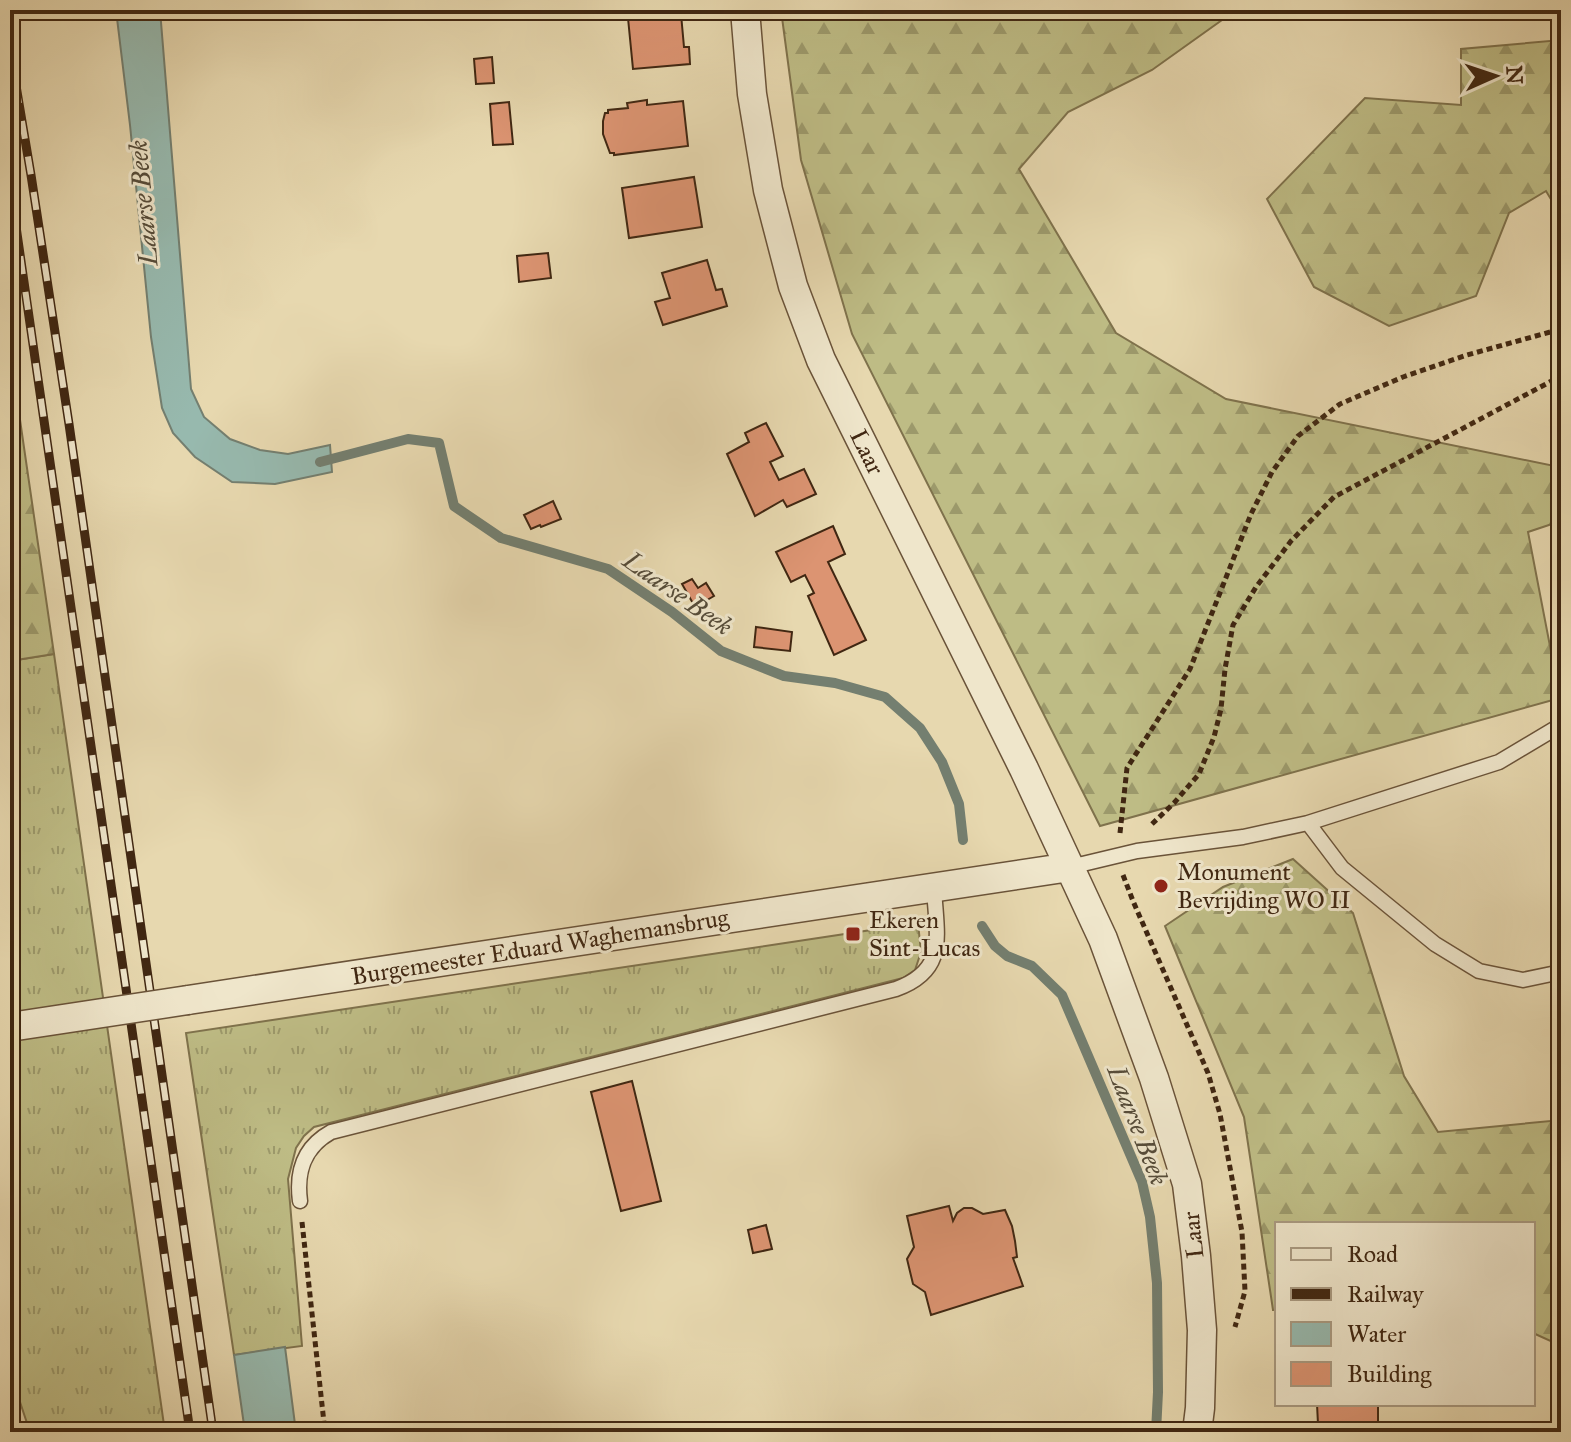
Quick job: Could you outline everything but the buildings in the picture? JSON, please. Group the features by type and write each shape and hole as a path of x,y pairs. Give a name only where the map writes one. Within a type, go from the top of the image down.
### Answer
{"street":[{"name":"Laar","path":"745,10 752,94 768,190 793,286 821,360 1070,867 1103,939 1154,1078 1187,1184 1196,1256 1202,1330 1197,1432"},
{"name":"Burgemeester Eduard Waghemansbrug","path":"10,1027 1070,867"}],"lane":[{"path":"1070,867 1117,853 1243,837 1308,823 1499,762 1561,725"},
{"path":"1308,823 1342,868 1435,944 1479,971 1523,980 1561,972"},
{"path":"300,1201 298,1188 304,1159 317,1140 331,1132 911,984 930,967 934,956 934,887"}],"path":[{"path":"1117,853 1127,768 1190,669 1251,514 1272,472 1298,436 1340,404 1403,377 1467,355 1561,329"},
{"path":"1117,853 1174,803 1199,774 1221,709 1233,625 1256,587 1291,541 1334,497 1561,376"},
{"path":"300,1201 325,1432"}],"green space":[{"path":"781,10 1236,10 1152,70 1068,112 1019,169 1116,333 1226,399 1561,465 1561,521 1528,532 1560,698 1100,826 852,334 801,160"},
{"path":"1561,40 1561,216 1546,191 1509,213 1476,296 1389,326 1314,287 1267,199 1365,98 1461,105 1461,49"},
{"path":"10,351 54,654 10,661"},
{"path":"54,654 165,1432 30,1432 10,1372 10,661"},
{"path":"1293,859 1353,913 1404,1076 1438,1132 1561,1120 1561,1352 1553,1342 1535,1334 1535,1222 1275,1222 1273,1310 1244,1117 1165,926 1223,887"},
{"path":"918,923 921,952 915,970 903,978 314,1127 296,1148 288,1179 302,1346 234,1355 186,1033"}],"water":[{"path":"116,10 160,10 191,389 204,417 230,439 260,450 288,454 330,445 332,472 275,484 232,482 195,457 173,433 162,408 151,337"},
{"path":"285,1347 296,1432 245,1432 234,1355"}],"waterway":[{"name":"Laarse Beek","path":"320,462 408,439 439,443 454,506 501,538 608,569 672,612 721,651 784,676 835,683 885,697 920,728 942,762 959,804 963,840"},
{"name":"Laarse Beek","path":"982,926 995,946 1007,956 1032,966 1062,995 1142,1182 1150,1217 1157,1283 1156,1432"}],"railway":[{"path":"10,50 69,424 213,1432"},
{"path":"10,185 190,1432"}],"place":[{"name":"Monument Bevrijding WO II","path":"1161,886"},
{"name":"Ekeren Sint-Lucas","path":"853,934"}]}
